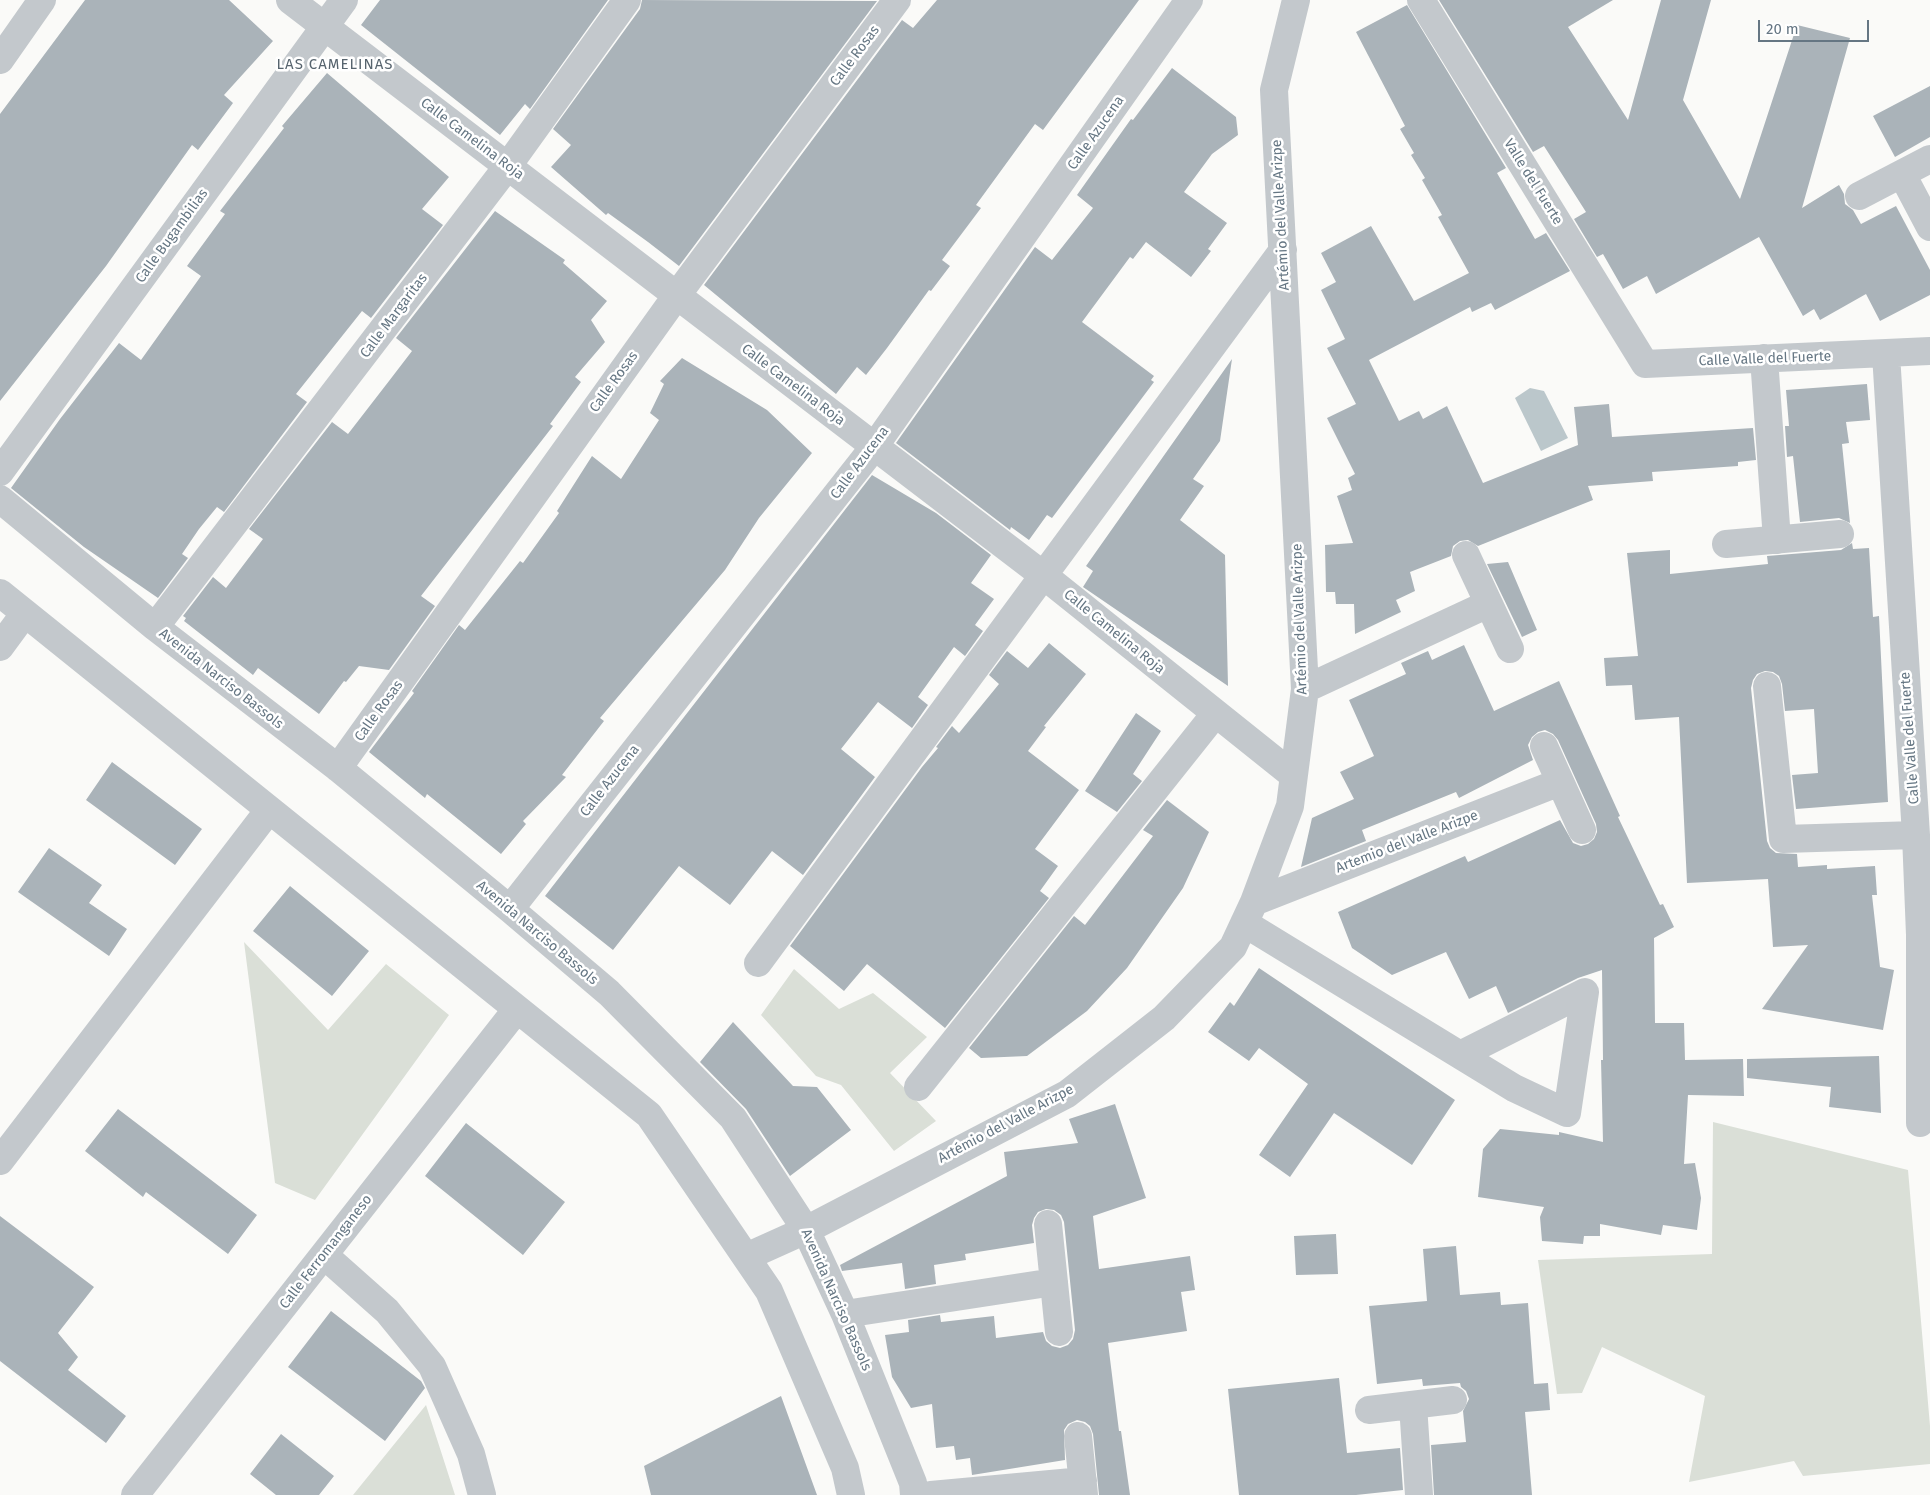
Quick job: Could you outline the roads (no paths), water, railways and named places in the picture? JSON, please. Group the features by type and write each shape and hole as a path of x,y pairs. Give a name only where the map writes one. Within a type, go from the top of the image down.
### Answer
{"street":[{"path":"0,60 42,0"},
{"name":"Calle Camelina Roja","path":"290,0 1043,575 1293,775"},
{"name":"Calle Bugambilias","path":"0,472 344,0"},
{"name":"Calle Margaritas","path":"155,627 508,167 627,0"},
{"name":"Calle Rosas","path":"338,768 677,295 897,0"},
{"name":"Calle Azucena","path":"510,909 874,447 1189,0"},
{"name":"Artémio del Valle Arizpe","path":"746,1257 806,1230 1068,1094 1164,1018 1234,946 1249,912 1290,806 1304,688 1274,90 1296,0"},
{"name":"Valle del Fuerte","path":"1421,0 1645,364"},
{"path":"1859,196 1930,159"},
{"path":"1902,174 1930,227"},
{"path":"758,963 1283,250"},
{"name":"Calle Valle del Fuerte","path":"1645,364 1930,351"},
{"name":"Calle Valle del Fuerte","path":"1886,354 1916,835 1920,935 1920,1123"},
{"path":"1764,358 1777,540"},
{"name":"Avenida Narciso Bassols","path":"0,499 155,627 338,768 510,909 609,993 733,1118 806,1230 845,1314 913,1483 914,1495"},
{"path":"1726,544 1840,534"},
{"path":"1466,554 1510,649"},
{"path":"0,594 649,1116 746,1257 773,1300 845,1468 851,1495"},
{"path":"1304,688 1488,604"},
{"path":"0,647 25,613"},
{"path":"1767,686 1783,839 1916,835"},
{"path":"918,1087 1215,714"},
{"path":"1544,746 1582,830"},
{"name":"Artemio del Valle Arizpe","path":"1249,912 1560,782"},
{"path":"0,1161 270,810"},
{"path":"1249,912 1460,1054 1514,1088 1566,1113 1585,992 1460,1054"},
{"name":"Calle Ferromanganeso","path":"135,1495 517,1009"},
{"path":"1048,1224 1059,1332"},
{"path":"324,1255 387,1312 432,1366 471,1454 482,1495"},
{"path":"845,1314 1054,1282"},
{"path":"1369,1410 1453,1400"},
{"path":"1413,1404 1419,1495"},
{"path":"931,1495 1084,1488 1078,1436"}],"district":[{"name":"LAS CAMELINAS","path":"335,65"}]}
